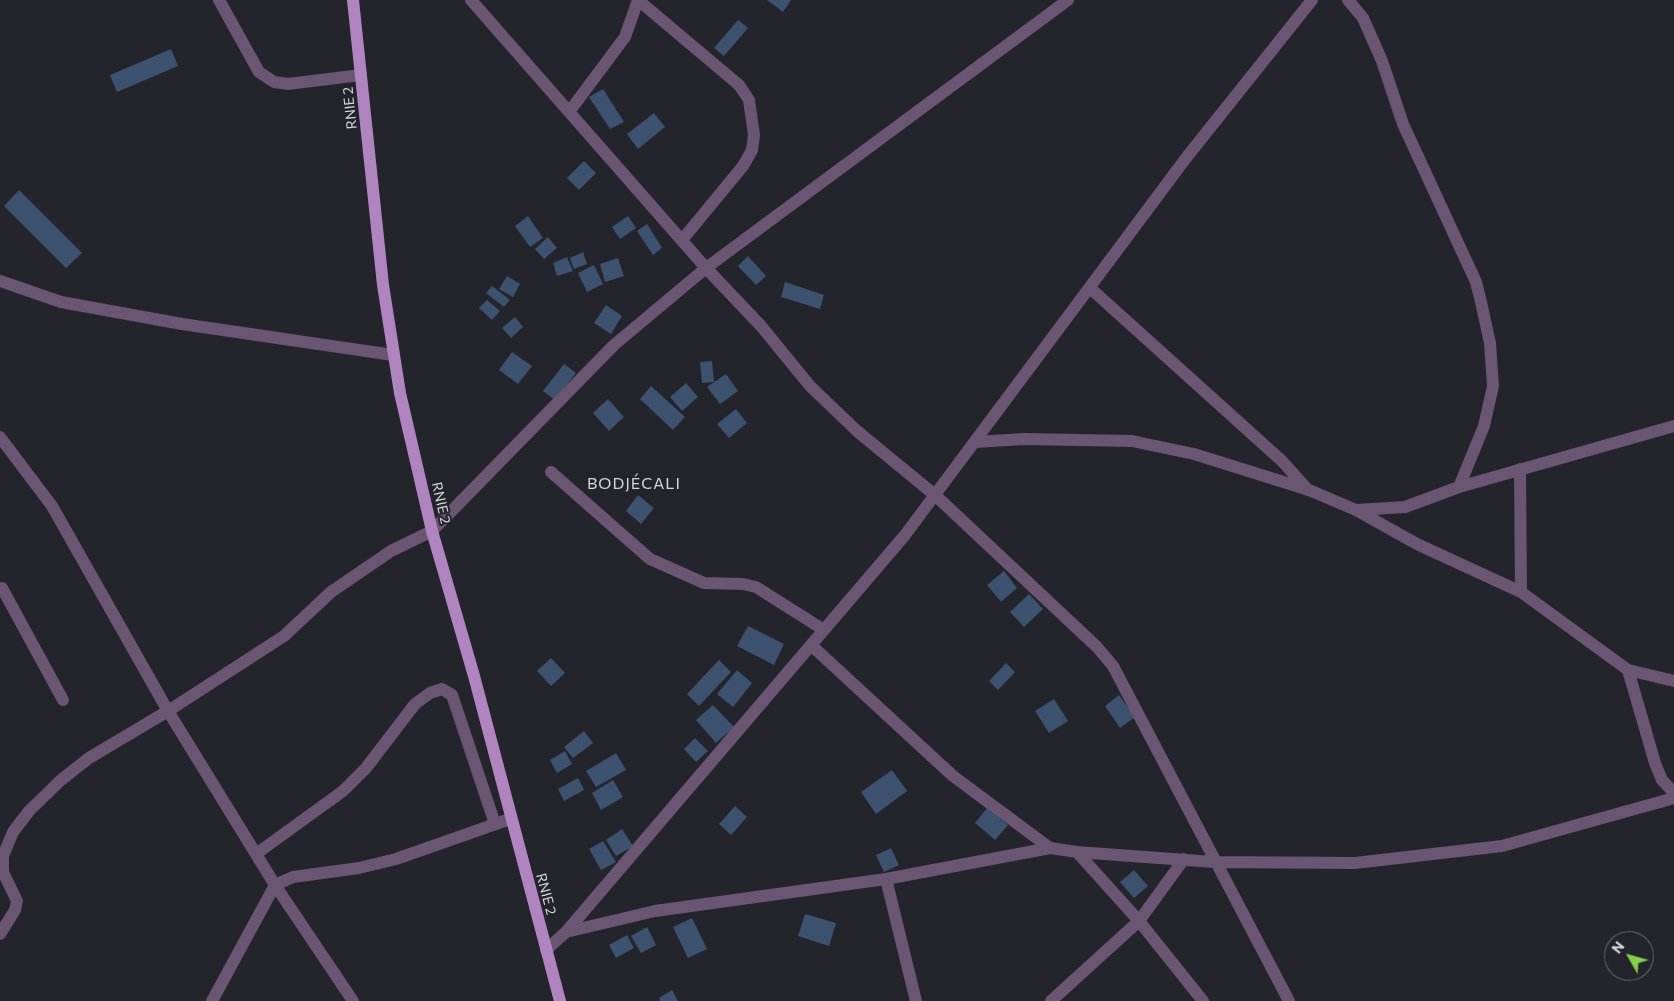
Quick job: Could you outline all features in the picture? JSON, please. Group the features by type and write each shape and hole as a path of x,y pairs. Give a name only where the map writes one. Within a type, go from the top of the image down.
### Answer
{"main road":[{"name":"RNIE 2","path":"353,0 383,284 393,355 432,531 474,676 510,819 560,1001"}],"street":[{"path":"219,0 259,72 274,82 288,84 361,75"},
{"path":"471,0 706,268 761,326 810,386 857,431 936,496 1097,647 1113,666 1214,862 1289,1001"},
{"path":"568,112 625,37 638,0 739,85 748,100 754,135 752,150 743,166 682,240"},
{"path":"0,934 15,910 17,901 3,872 2,856 13,832 29,810 89,758 168,711 284,636 330,592 391,551 432,531 614,345 706,268 1068,0"},
{"path":"546,950 566,932 936,496 1186,158 1312,0"},
{"path":"1348,0 1363,18 1371,35 1404,124 1476,282 1482,302 1490,343 1493,386 1484,426 1459,487"},
{"path":"0,281 61,302 182,324 393,355"},
{"path":"1090,288 1282,461 1309,490"},
{"path":"1356,510 1405,507 1459,487 1674,426"},
{"path":"0,437 52,506 168,711 275,885 352,1001"},
{"path":"975,442 1024,439 1132,441 1194,454 1309,490 1356,510 1417,544 1521,592 1628,670 1674,682"},
{"path":"1520,469 1521,592"},
{"path":"551,472 650,559 704,583 743,584 756,587 824,630"},
{"path":"1,585 63,700"},
{"path":"811,645 953,776 1050,848"},
{"path":"1628,670 1655,763 1662,780 1674,793"},
{"path":"256,854 342,791 366,768 384,742 415,704 430,693 442,689 452,695 495,824"},
{"path":"566,932 655,911 886,879 1050,848 1077,852 1214,862 1355,863 1502,846 1674,798"},
{"path":"212,1001 275,885 293,877 359,868 396,859 510,819"},
{"path":"0,835 13,832"},
{"path":"1077,852 1138,921 1203,1001"},
{"path":"1051,1001 1138,921 1184,859"},
{"path":"886,879 916,1001"}],"building":[{"path":"767,0 791,0 783,12"},
{"path":"738,20 748,28 724,56 714,48"},
{"path":"171,49 178,66 117,92 110,75"},
{"path":"603,89 624,122 610,129 589,97"},
{"path":"654,113 665,127 638,149 627,134"},
{"path":"584,161 596,173 579,190 567,178"},
{"path":"19,190 82,253 66,268 4,206"},
{"path":"528,216 543,238 530,247 515,226"},
{"path":"628,216 636,228 620,239 612,227"},
{"path":"647,224 662,248 653,255 637,231"},
{"path":"548,237 557,248 544,259 535,249"},
{"path":"583,252 587,264 574,269 570,258"},
{"path":"748,256 766,276 756,285 738,266"},
{"path":"567,257 573,271 557,276 553,263"},
{"path":"618,258 624,276 605,282 600,264"},
{"path":"594,265 603,284 587,292 578,273"},
{"path":"507,276 520,284 513,297 499,289"},
{"path":"785,282 824,295 820,309 781,297"},
{"path":"492,286 510,300 504,307 486,293"},
{"path":"487,300 500,311 492,320 479,308"},
{"path":"606,305 622,316 611,334 594,323"},
{"path":"515,317 523,327 511,338 502,328"},
{"path":"512,352 532,366 518,384 499,370"},
{"path":"712,361 714,382 702,383 700,362"},
{"path":"564,364 576,373 555,400 543,391"},
{"path":"726,374 738,391 720,404 707,387"},
{"path":"686,383 698,397 682,411 670,397"},
{"path":"651,386 685,417 673,430 640,399"},
{"path":"608,399 624,417 609,431 593,413"},
{"path":"736,409 747,423 729,438 717,424"},
{"path":"638,495 654,508 641,524 626,511"},
{"path":"1004,571 1017,588 1001,602 987,585"},
{"path":"1029,594 1043,609 1024,627 1010,612"},
{"path":"748,626 784,644 774,665 737,646"},
{"path":"551,658 565,673 551,686 537,671"},
{"path":"719,660 731,672 699,706 687,694"},
{"path":"1006,663 1015,672 998,690 989,681"},
{"path":"737,670 752,683 733,707 717,694"},
{"path":"1119,695 1135,717 1120,728 1105,706"},
{"path":"1054,699 1068,721 1049,733 1035,711"},
{"path":"713,705 734,727 716,743 696,720"},
{"path":"584,731 593,743 573,758 564,747"},
{"path":"695,738 708,751 696,762 684,749"},
{"path":"565,751 572,764 557,773 550,760"},
{"path":"616,753 626,770 596,787 586,771"},
{"path":"892,770 907,791 876,814 861,792"},
{"path":"578,778 584,790 564,801 558,789"},
{"path":"613,780 623,797 601,810 592,793"},
{"path":"735,806 747,817 731,835 719,824"},
{"path":"987,808 1008,825 995,840 975,823"},
{"path":"622,829 633,846 616,856 606,840"},
{"path":"603,841 616,862 601,870 589,849"},
{"path":"891,848 899,865 884,872 876,855"},
{"path":"1134,870 1148,886 1134,898 1120,882"},
{"path":"805,914 836,923 829,946 798,936"},
{"path":"692,918 707,949 688,958 673,927"},
{"path":"647,927 656,945 641,953 631,936"},
{"path":"627,935 634,948 616,958 609,945"},
{"path":"672,990 678,1001 660,1001 659,998"}],"district":[{"name":"BODJÉCALI","path":"634,484"}]}
